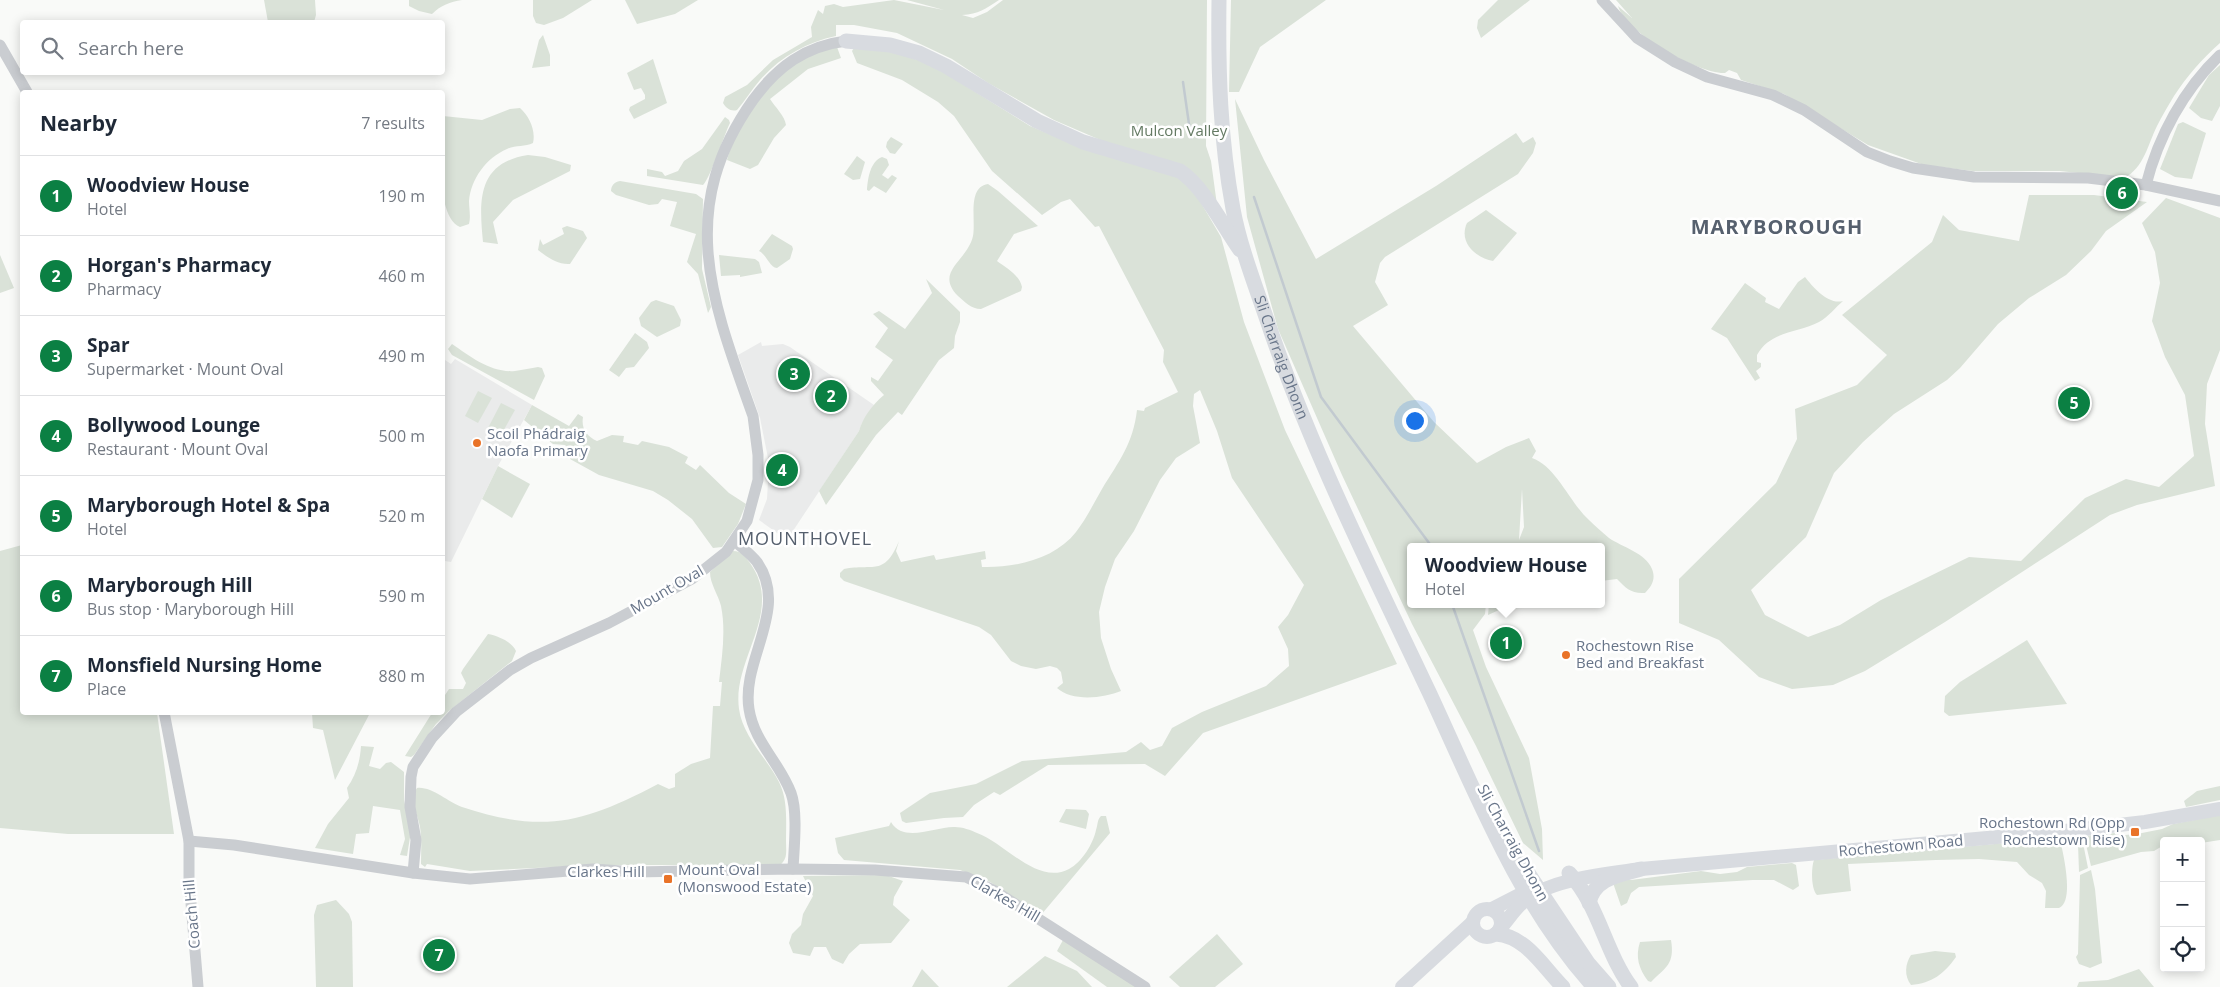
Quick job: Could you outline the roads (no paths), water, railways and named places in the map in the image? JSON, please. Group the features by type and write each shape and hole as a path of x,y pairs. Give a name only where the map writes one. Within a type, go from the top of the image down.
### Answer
{"highway":[{"name":"Sli Charraig Dhonn","path":"1219,0 1218,61 1222,135 1234,211 1246,259 1280,360 1310,435 1481,807 1594,987"},
{"path":"846,41 890,45 919,53 946,66 1037,122 1083,142 1180,171 1191,178 1200,190 1246,259"},
{"path":"1589,903 1595,886 1605,880 1641,868"},
{"path":"1572,877 1589,903 1606,943 1622,975 1631,987"},
{"name":"Sli Charraig Dhonn","path":"1548,916 1609,987"},
{"path":"1498,932 1508,935 1526,946 1563,987"}],"main road":[{"name":"Rochestown Road","path":"1498,932 1522,902 1572,877 1610,866 1641,868 2083,829 2145,822 2220,809"},
{"name":"Rochestown Road","path":"1492,909 1546,880 1572,877"},
{"path":"1402,987 1473,922 1480,910 1492,909 1501,920 1498,932 1487,937 1479,935 1468,936 1444,949"},
{"path":"1473,922 1474,929 1479,935"}],"street":[{"path":"1602,0 1637,38 1676,62 1707,77 1773,95 1804,110 1867,152 1890,161 1913,168 1974,177 2088,178 2146,185 2220,201"},
{"name":"Mount Oval","path":"413,873 416,840 410,807 413,767 432,738 452,716 510,670 531,658 608,623 692,579 716,561 735,541 748,521 758,480 758,455 753,416 712,293 708,265 707,226 711,191 734,128 760,90 776,72 792,59 814,48 846,41"},
{"path":"0,46 26,90"},
{"path":"2146,185 2151,165 2177,111 2206,68 2220,55"},
{"path":"735,541 756,561 764,574 768,589 769,607 749,680 749,706 752,723 758,738 780,770 792,794 794,869"},
{"name":"Coach Hill","path":"165,715 189,841 189,879 198,987"},
{"name":"Clarkes Hill","path":"189,841 288,853 413,873 470,879 593,869 636,872 794,869 875,870 966,876 995,891 1145,987"}],"waterway":[{"path":"1183,82 1191,138"},
{"path":"1254,197 1321,397 1429,543"},
{"path":"1453,608 1539,851"}],"place":[{"name":"Maryborough Hill","path":"2122,193"},
{"name":"Spar","path":"794,374"},
{"name":"Horgan's Pharmacy","path":"831,396"},
{"name":"Maryborough Hotel & Spa","path":"2074,403"},
{"name":"Scoil Phádraig Naofa Primary","path":"477,443"},
{"name":"Bollywood Lounge","path":"782,470"},
{"name":"Woodview House","path":"1506,643"},
{"name":"Rochestown Rise Bed and Breakfast","path":"1566,655"},
{"name":"Rochestown Rd (Opp Rochestown Rise)","path":"2135,832"},
{"name":"Mount Oval (Monswood Estate)","path":"668,879"},
{"name":"Monsfield Nursing Home","path":"439,955"}],"district":[{"name":"MARYBOROUGH","path":"1777,227"},
{"name":"MOUNTHOVEL","path":"805,539"}],"park label":[{"name":"Mulcon Valley","path":"1179,131"}]}
